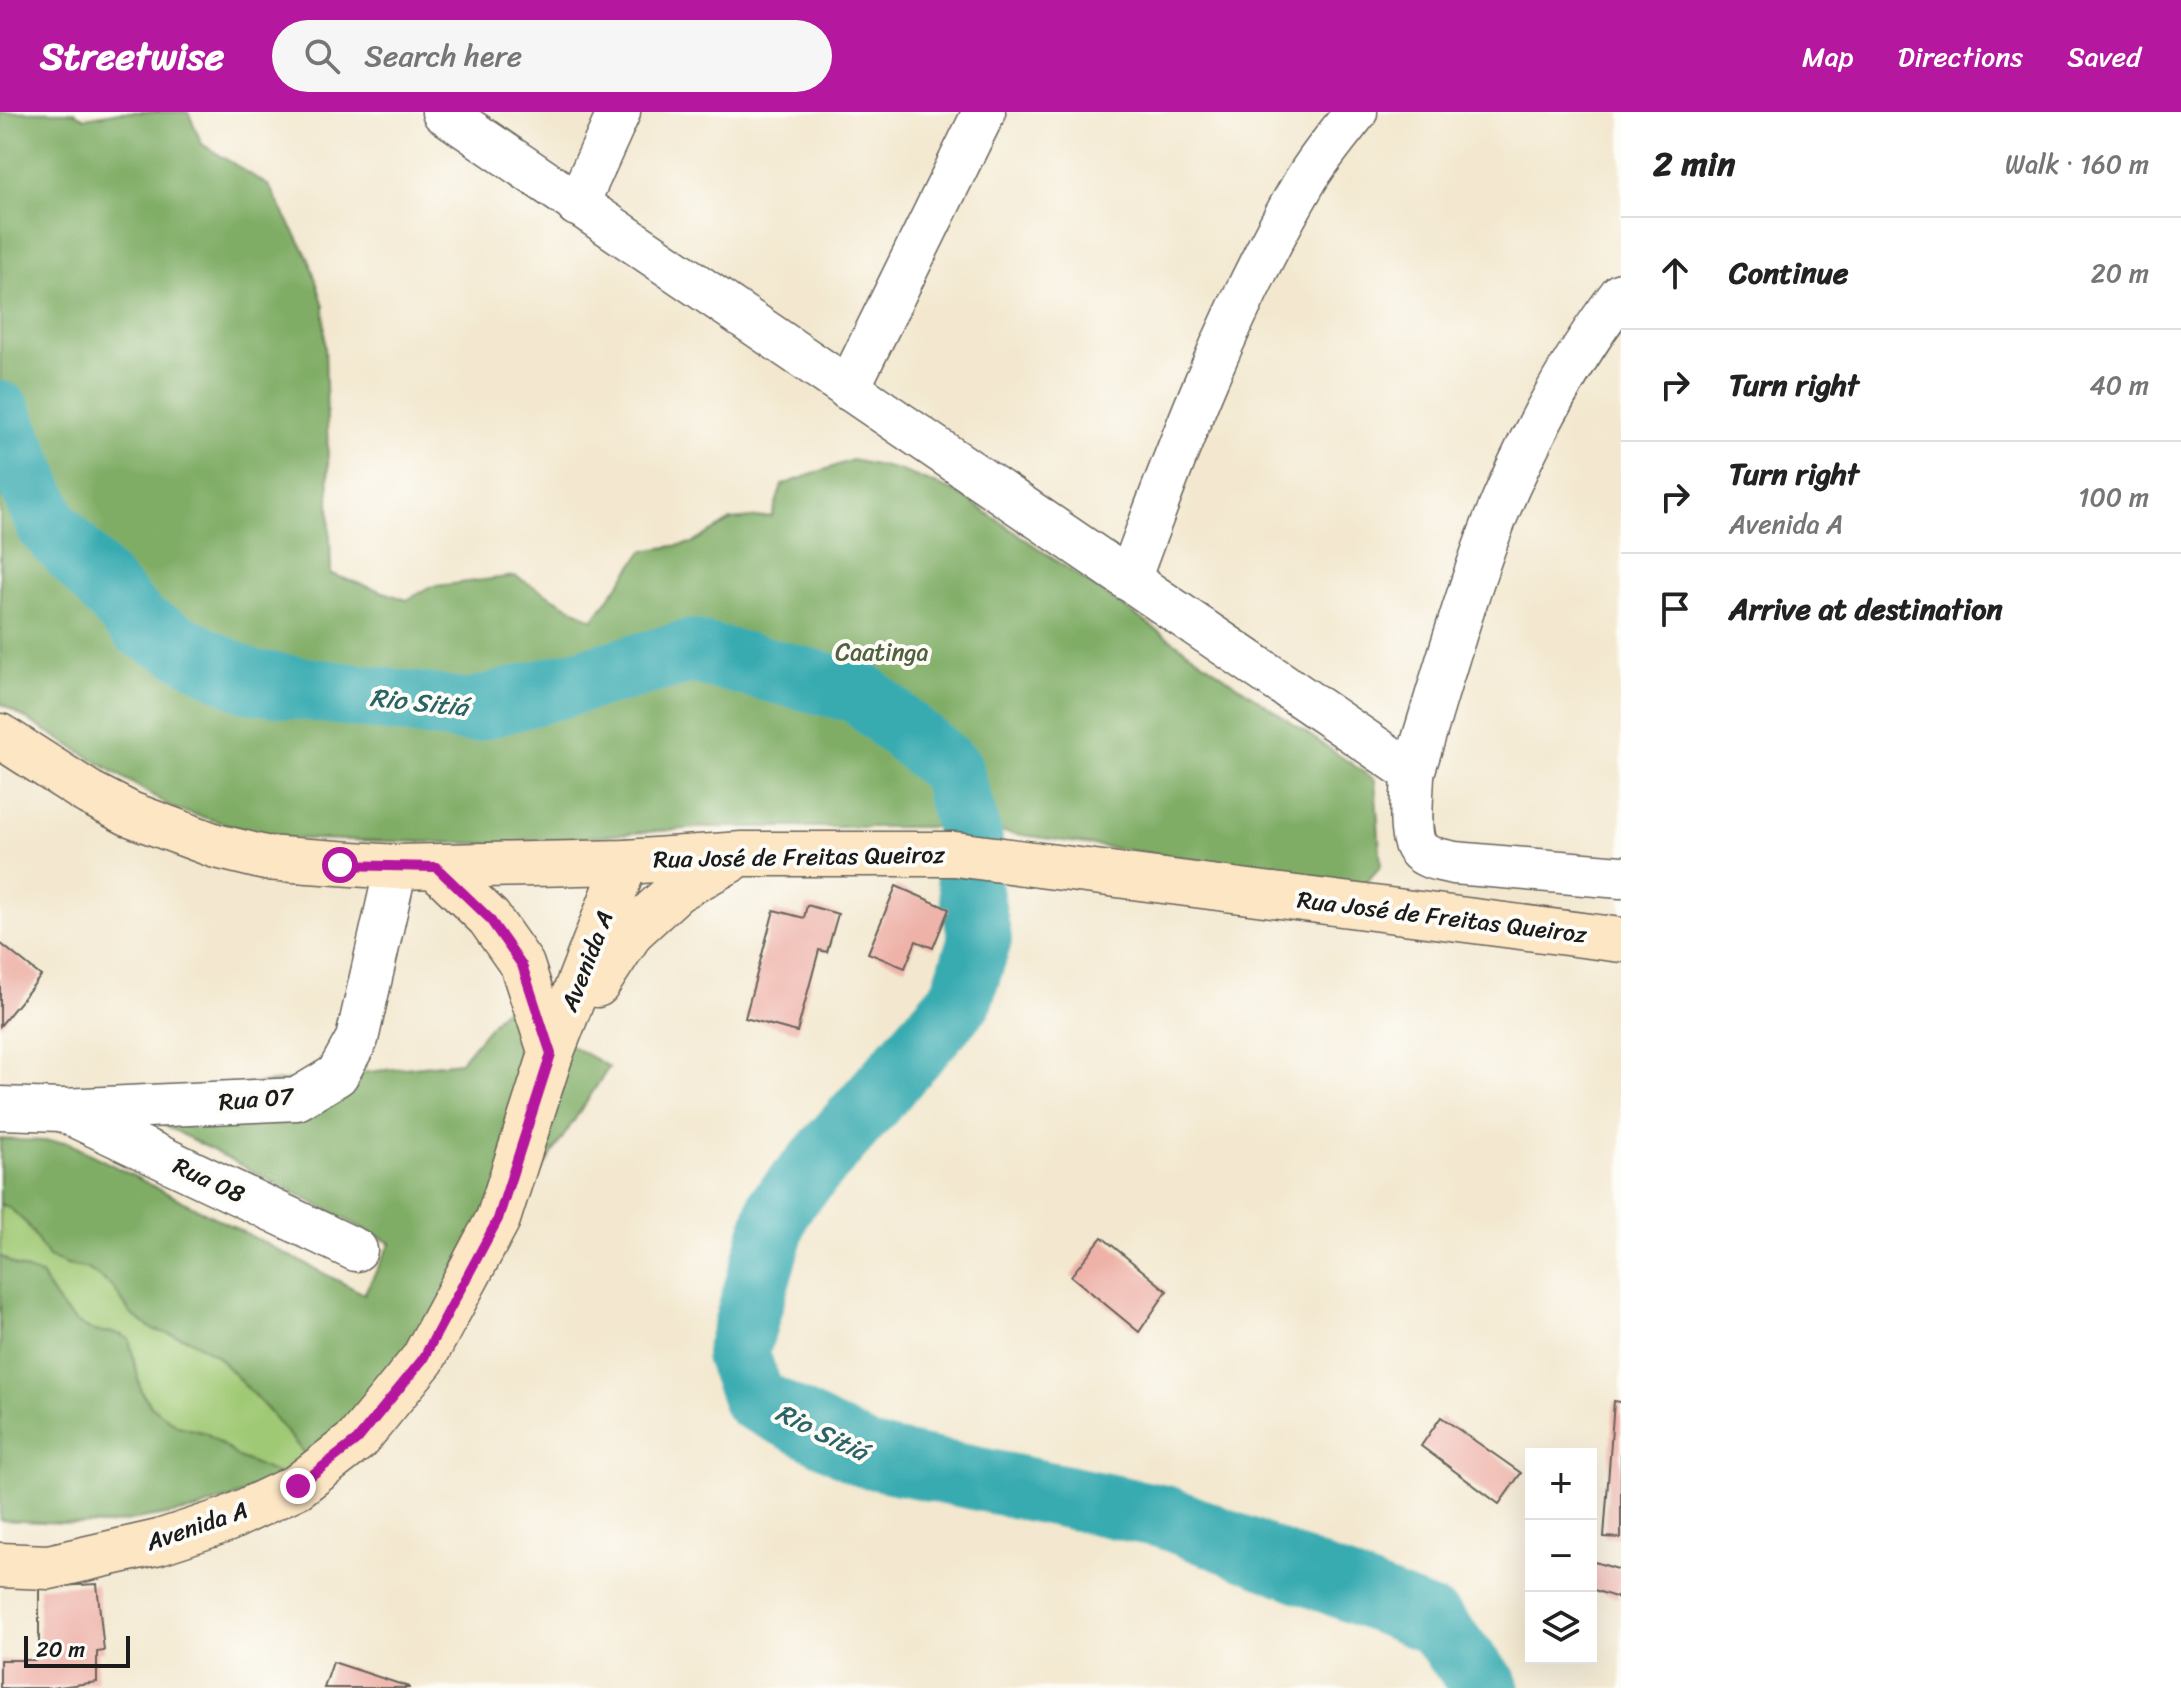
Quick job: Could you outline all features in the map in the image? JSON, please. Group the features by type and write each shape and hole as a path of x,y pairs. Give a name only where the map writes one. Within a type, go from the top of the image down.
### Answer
{"main road":[{"name":"Rua José de Freitas Queiroz","path":"0,736 89,793 130,814 216,846 265,858 416,867 626,862 742,854 955,854 1621,940"},
{"path":"551,1054 632,931 677,890 742,854"},
{"name":"Avenida A","path":"0,1565 49,1567 159,1542 226,1520 298,1486 357,1440 423,1359 498,1219 551,1054 626,862"},
{"path":"416,867 489,918 522,965 551,1054"}],"street":[{"path":"443,112 1413,773"},
{"path":"577,205 619,112"},
{"path":"848,389 984,112"},
{"path":"1129,580 1183,431 1242,300 1307,178 1356,112"},
{"path":"1621,294 1598,324 1535,434 1487,539 1413,773 1412,836 1418,849 1430,857 1454,863 1621,877"},
{"name":"Rua 07","path":"0,1108 62,1110 297,1099 337,1075 357,1039 416,867"},
{"name":"Rua 08","path":"62,1110 356,1250"}],"green space":[{"name":"Caatinga","path":"0,112 73,112 85,118 120,112 188,112 202,144 269,186 309,259 324,306 331,574 407,600 429,587 515,576 593,620 643,551 692,543 731,520 772,516 782,485 852,460 899,470 958,493 1375,780 1381,866 1365,884 966,827 710,827 495,844 274,838 175,809 0,703"},
{"path":"505,1008 609,1067 392,1398 315,1466 216,1355 189,1339 154,1330 131,1314 112,1286 88,1269 48,1257 27,1224 10,1208 0,1204 0,1139 67,1142 364,1294 391,1243 114,1099 460,1062"},
{"path":"0,1204 10,1208 27,1224 48,1257 88,1269 112,1286 131,1314 154,1330 189,1339 216,1355 315,1466 288,1478 238,1457 206,1433 178,1426 154,1410 141,1391 129,1339 89,1330 81,1325 57,1301 41,1275 0,1256"},
{"path":"0,1256 41,1275 57,1301 81,1325 89,1330 129,1339 141,1391 150,1405 178,1426 206,1433 238,1457 288,1478 196,1510 105,1525 0,1520"}],"building":[{"path":"896,886 949,909 933,948 916,941 905,968 868,953"},
{"path":"807,905 838,914 827,952 819,950 797,1032 745,1018 774,910 804,918"},
{"path":"0,943 41,976 0,1026"},
{"path":"1102,1237 1167,1291 1139,1332 1071,1276"},
{"path":"1614,1401 1621,1402 1621,1538 1604,1537"},
{"path":"1441,1417 1521,1473 1499,1504 1421,1446"},
{"path":"1597,1563 1621,1570 1618,1598 1597,1591"},
{"path":"97,1584 104,1651 97,1652 97,1682 51,1688 0,1688 0,1660 36,1660 39,1655 39,1587"},
{"path":"333,1662 409,1687 409,1688 324,1688"}],"waterway":[{"name":"Rio Sitiá","path":"0,413 48,525 141,626 247,681 470,711 691,651 859,692 951,769 971,840"},
{"name":"Rio Sitiá","path":"968,876 980,939 961,999 779,1207 737,1354 754,1399 866,1456 1165,1517 1433,1623 1488,1688"}],"route":[{"path":"298,1486 357,1440 423,1359 498,1219 551,1054 522,965 489,918 436,867 340,865"}]}
